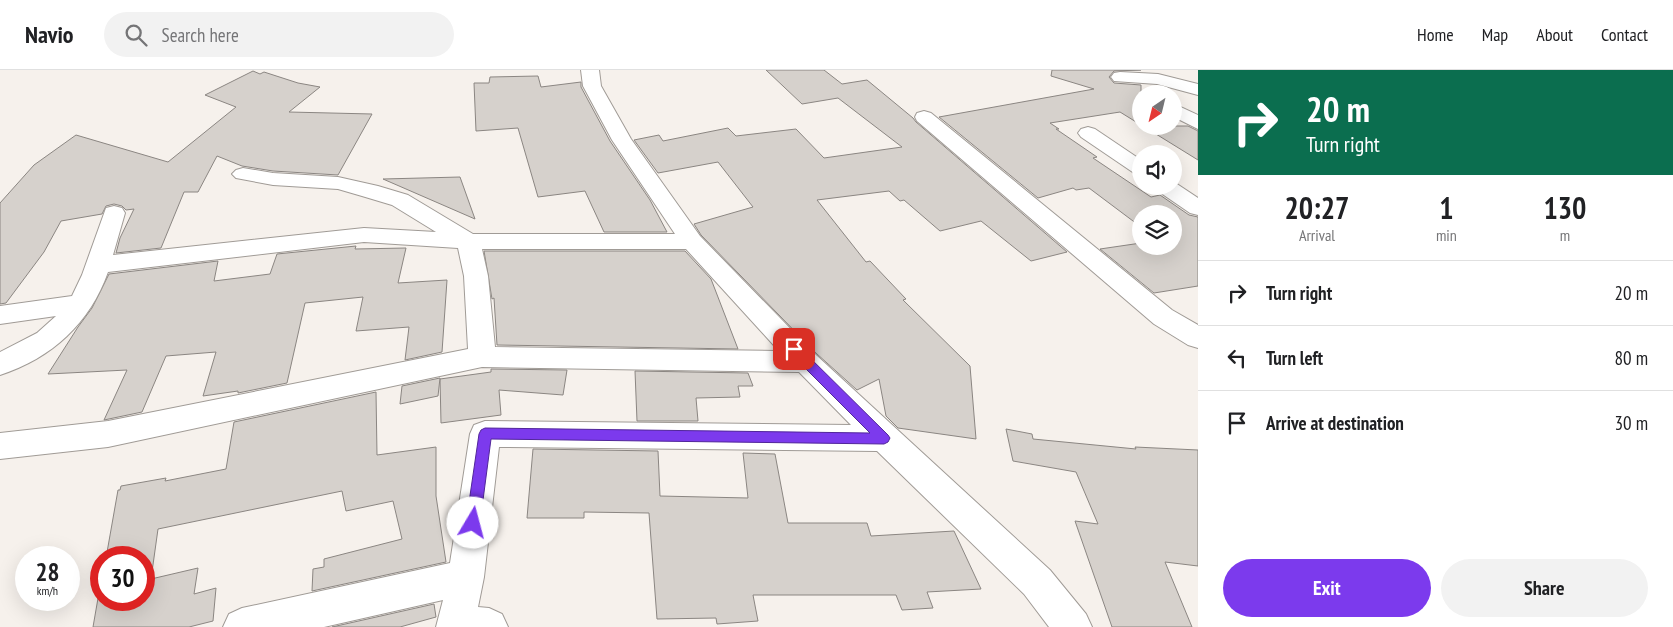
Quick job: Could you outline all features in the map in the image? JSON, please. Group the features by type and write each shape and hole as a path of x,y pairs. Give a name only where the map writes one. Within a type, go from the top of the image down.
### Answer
{"street":[{"path":"590,70 592,86 622,140 692,241 806,362 1037,582 1073,627"},
{"path":"1132,85 1120,77 1158,79 1180,85"},
{"path":"1182,86 1198,90"},
{"path":"1182,114 1198,123"},
{"path":"924,117 1163,317 1198,338"},
{"path":"1088,133 1132,164"},
{"path":"243,174 274,179 338,183 370,191 400,200 468,241 476,276 482,357"},
{"path":"1179,195 1198,208"},
{"path":"0,364 46,340 60,329 81,304 97,265 114,213"},
{"path":"97,265 364,235 468,241 692,241"},
{"path":"0,315 81,304"},
{"path":"0,446 108,434 482,357 806,362"},
{"path":"466,626 466,577 485,434 884,438"},
{"path":"242,627 466,577"}],"building":[{"path":"766,70 824,70 842,84 867,80 1067,252 1031,261 981,221 940,231 904,200 900,201 889,191 817,200 866,262 870,261 906,299 903,300 970,366 976,439 898,428 886,416 879,379 857,390 817,354 701,235 694,224 753,207 718,162 658,173 634,140 659,135 663,141 728,128 736,136 796,129 824,158 902,147 838,98 802,104"},
{"path":"1052,70 1141,70 1114,71 1109,77 1114,83 1141,85 1132,85 1132,119 1120,112 1050,123 1097,157 1093,158 1132,184 1132,195 1148,195 1151,197 1160,195 1174,205 1132,205 1132,220 1089,188 1076,190 1073,188 1038,198 939,117 1094,89 1051,76"},
{"path":"253,71 260,74 264,72 298,83 320,87 289,112 372,114 338,175 273,171 242,166 217,156 198,192 184,192 161,248 116,253 120,238 134,209 126,210 122,206 114,204 106,206 102,214 61,221 44,252 6,303 0,304 0,203 34,165 76,135 168,162 236,107 205,95"},
{"path":"538,76 541,87 581,82 581,87 610,141 650,200 667,232 604,232 585,191 538,197 518,128 476,131 474,83 489,83 490,77"},
{"path":"1182,126 1188,126 1198,131 1198,160 1182,150 1182,145 1174,145 1158,135 1182,135"},
{"path":"460,177 475,219 383,179"},
{"path":"1182,210 1189,215 1198,217 1198,286 1154,293 1100,249 1132,244 1132,255 1182,255"},
{"path":"356,246 355,249 406,248 398,283 447,280 442,352 405,360 409,327 356,331 363,297 305,303 287,383 238,393 238,391 203,396 216,352 166,356 142,412 104,420 127,370 48,374 92,308 109,274 218,261 214,281 270,274 277,254"},
{"path":"484,251 685,251 711,279 738,349 497,345 494,298 492,299"},
{"path":"491,369 567,370 563,395 499,390 501,415 441,423 440,379 491,372"},
{"path":"635,371 748,373 753,386 738,386 740,397 696,398 698,421 637,421"},
{"path":"440,378 438,396 400,404 402,386"},
{"path":"376,392 377,455 436,447 436,496 446,562 312,591 313,569 324,567 324,559 402,539 393,501 346,511 342,491 158,529 155,550 155,546 108,546 118,490 120,490 121,486 166,478 165,481 226,469 234,422"},
{"path":"1006,429 1032,434 1033,439 1136,449 1135,447 1198,450 1198,566 1165,562 1192,627 1112,627 1075,521 1098,524 1076,472 1013,461"},
{"path":"533,449 658,451 660,496 748,498 743,453 775,454 788,523 867,523 871,536 954,531 981,589 927,592 933,608 902,610 896,595 753,595 758,621 717,624 716,618 657,619 649,513 584,512 584,518 527,518"},
{"path":"198,568 194,594 216,588 213,621 189,627 93,627 96,611 155,611 155,578"},
{"path":"434,604 436,617 400,627 332,627"}],"route":[{"path":"473,523 485,434 884,438 794,349"}]}
